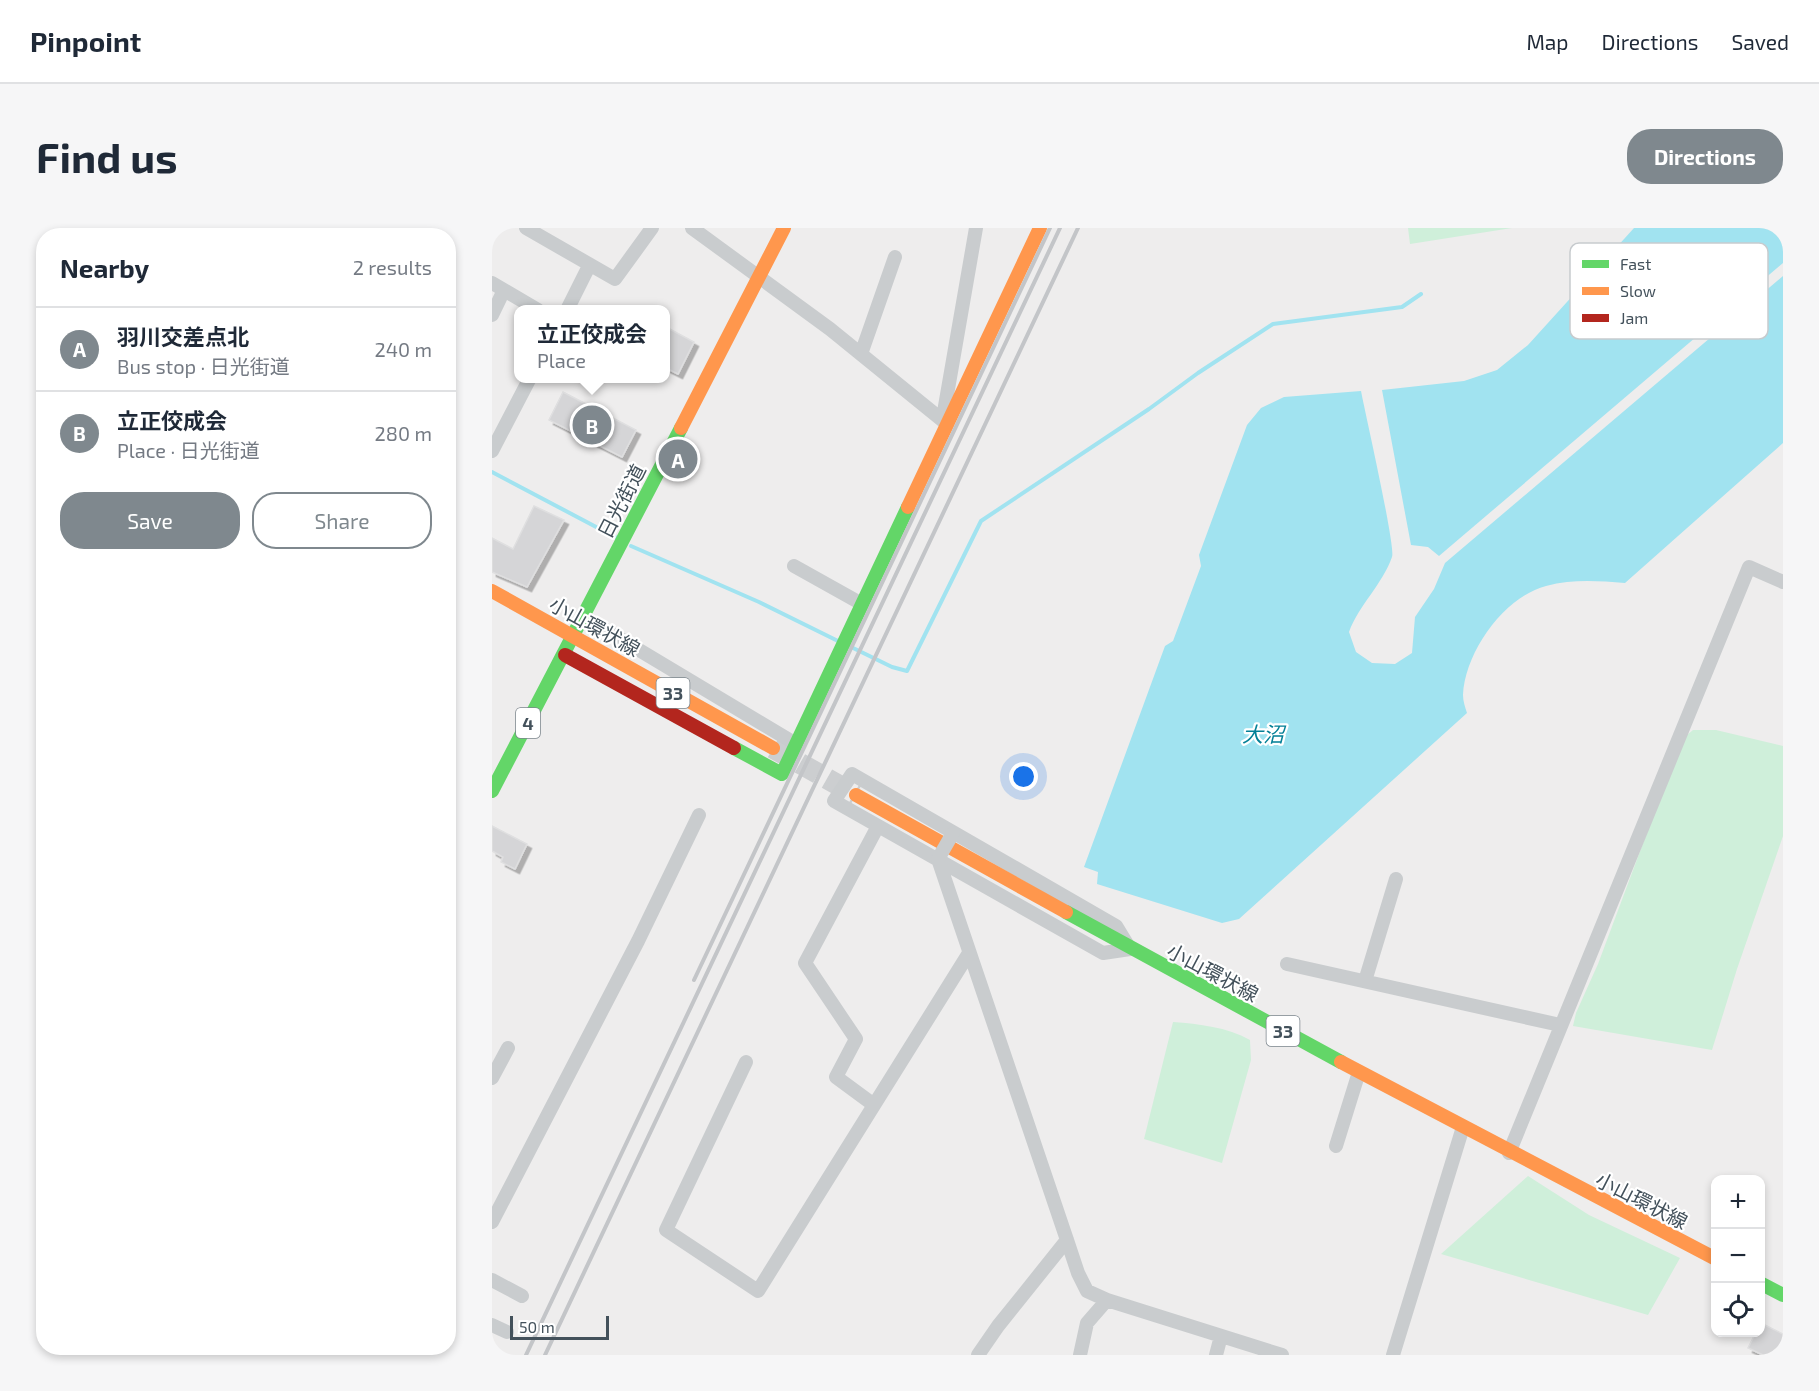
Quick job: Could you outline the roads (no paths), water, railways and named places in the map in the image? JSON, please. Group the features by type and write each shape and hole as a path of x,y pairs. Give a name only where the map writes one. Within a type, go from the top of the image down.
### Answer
{"main road":[{"name":"日光街道","path":"492,791 565,655 784,228"},
{"path":"565,655 782,774 1040,228"},
{"name":"小山環状線","path":"492,591 773,748"},
{"name":"小山環状線","path":"856,795 1130,949 1509,1153 1711,1256"},
{"path":"1765,1285 1783,1295"}],"street":[{"path":"526,228 615,279 652,228"},
{"path":"692,228 861,354 947,424"},
{"path":"947,424 944,412 976,228"},
{"path":"861,354 895,257"},
{"path":"569,305 589,266"},
{"path":"492,283 531,305"},
{"path":"492,315 504,290"},
{"path":"492,451 527,383"},
{"path":"794,566 862,604"},
{"path":"1509,1153 1749,567 1783,582"},
{"path":"584,617 796,744"},
{"path":"852,774 1116,926 1130,949 1103,953 834,801 852,774"},
{"path":"492,1222 638,941 699,815"},
{"path":"874,1105 836,1077 856,1039 806,963 878,826"},
{"path":"953,833 938,859 1078,1273 1087,1291 1107,1300 1282,1355"},
{"path":"1365,981 1396,879"},
{"path":"746,1062 666,1230 758,1291 969,952"},
{"path":"1287,964 1560,1025"},
{"path":"492,1078 508,1048"},
{"path":"1336,1146 1359,1072"},
{"path":"1393,1355 1463,1127"},
{"path":"978,1355 998,1326 1067,1240"},
{"path":"492,1280 522,1296"},
{"path":"1080,1355 1087,1323 1107,1300"},
{"path":"492,1325 507,1332"},
{"path":"1216,1355 1221,1336"}],"water":[{"path":"1634,228 1783,228 1783,263 1768,276 1768,243 1620,243"},
{"name":"大沼","path":"1783,276 1783,443 1625,583 1585,581 1546,586 1530,592 1502,614 1489,628 1471,661 1465,678 1463,695 1467,713 1239,919 1222,923 1097,884 1098,872 1084,867 1165,646 1173,641 1201,566 1199,555 1247,425 1261,408 1284,397 1361,391 1385,506 1392,557 1349,632 1356,652 1372,663 1395,664 1412,653 1415,617 1434,589 1445,563 1709,339 1768,339 1768,289"},
{"path":"1570,299 1570,339 1694,339 1439,556 1428,547 1411,545 1382,390 1464,381 1497,370 1528,345"}],"waterway":[{"path":"849,646 892,667 907,671 981,521 1273,324 1402,307 1421,294"},
{"path":"492,472 617,538"},
{"path":"631,546 759,602 840,642"}],"tunnel":[{"path":"773,748 856,795"}],"railway":[{"path":"694,980 1050,228"},
{"path":"526,1355 1060,228"},
{"path":"545,1355 1078,228"}],"place":[{"name":"立正佼成会","path":"592,425"},
{"name":"羽川交差点北","path":"678,459"}]}
